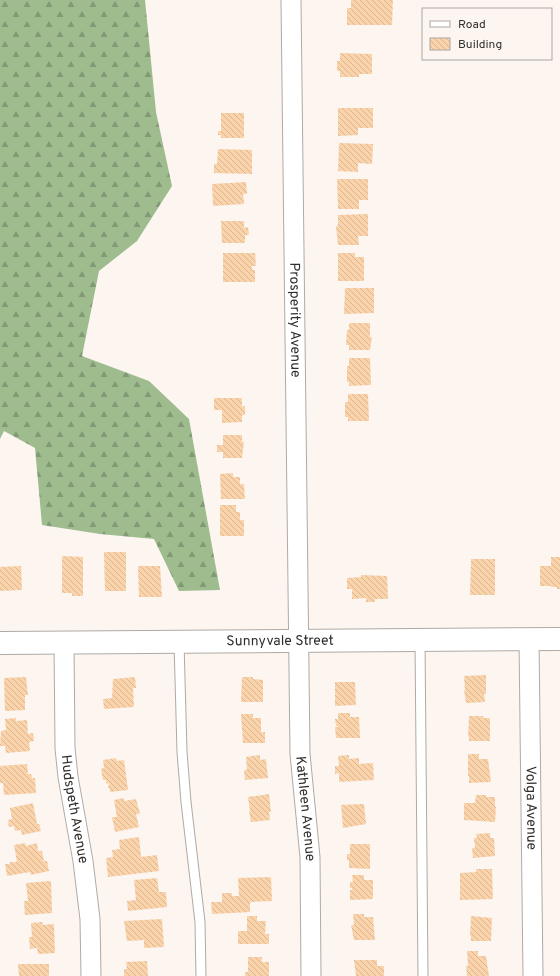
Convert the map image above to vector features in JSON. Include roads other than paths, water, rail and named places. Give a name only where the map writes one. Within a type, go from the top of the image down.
[{"type":"street","name":"Prosperity Avenue","points":[[291,0],[299,641]]},
{"type":"street","name":"Volga Avenue","points":[[529,639],[533,976]]},
{"type":"street","name":"Sunnyvale Street","points":[[0,643],[560,639]]},
{"type":"street","name":"Kathleen Avenue","points":[[299,641],[300,754],[310,857],[311,976]]},
{"type":"street","name":"Hudspeth Avenue","points":[[64,643],[65,748],[68,777],[83,861],[90,919],[91,976]]},
{"type":"lane","points":[[420,639],[423,976]]},
{"type":"lane","points":[[179,642],[182,752],[186,802],[200,922],[201,976]]}]
